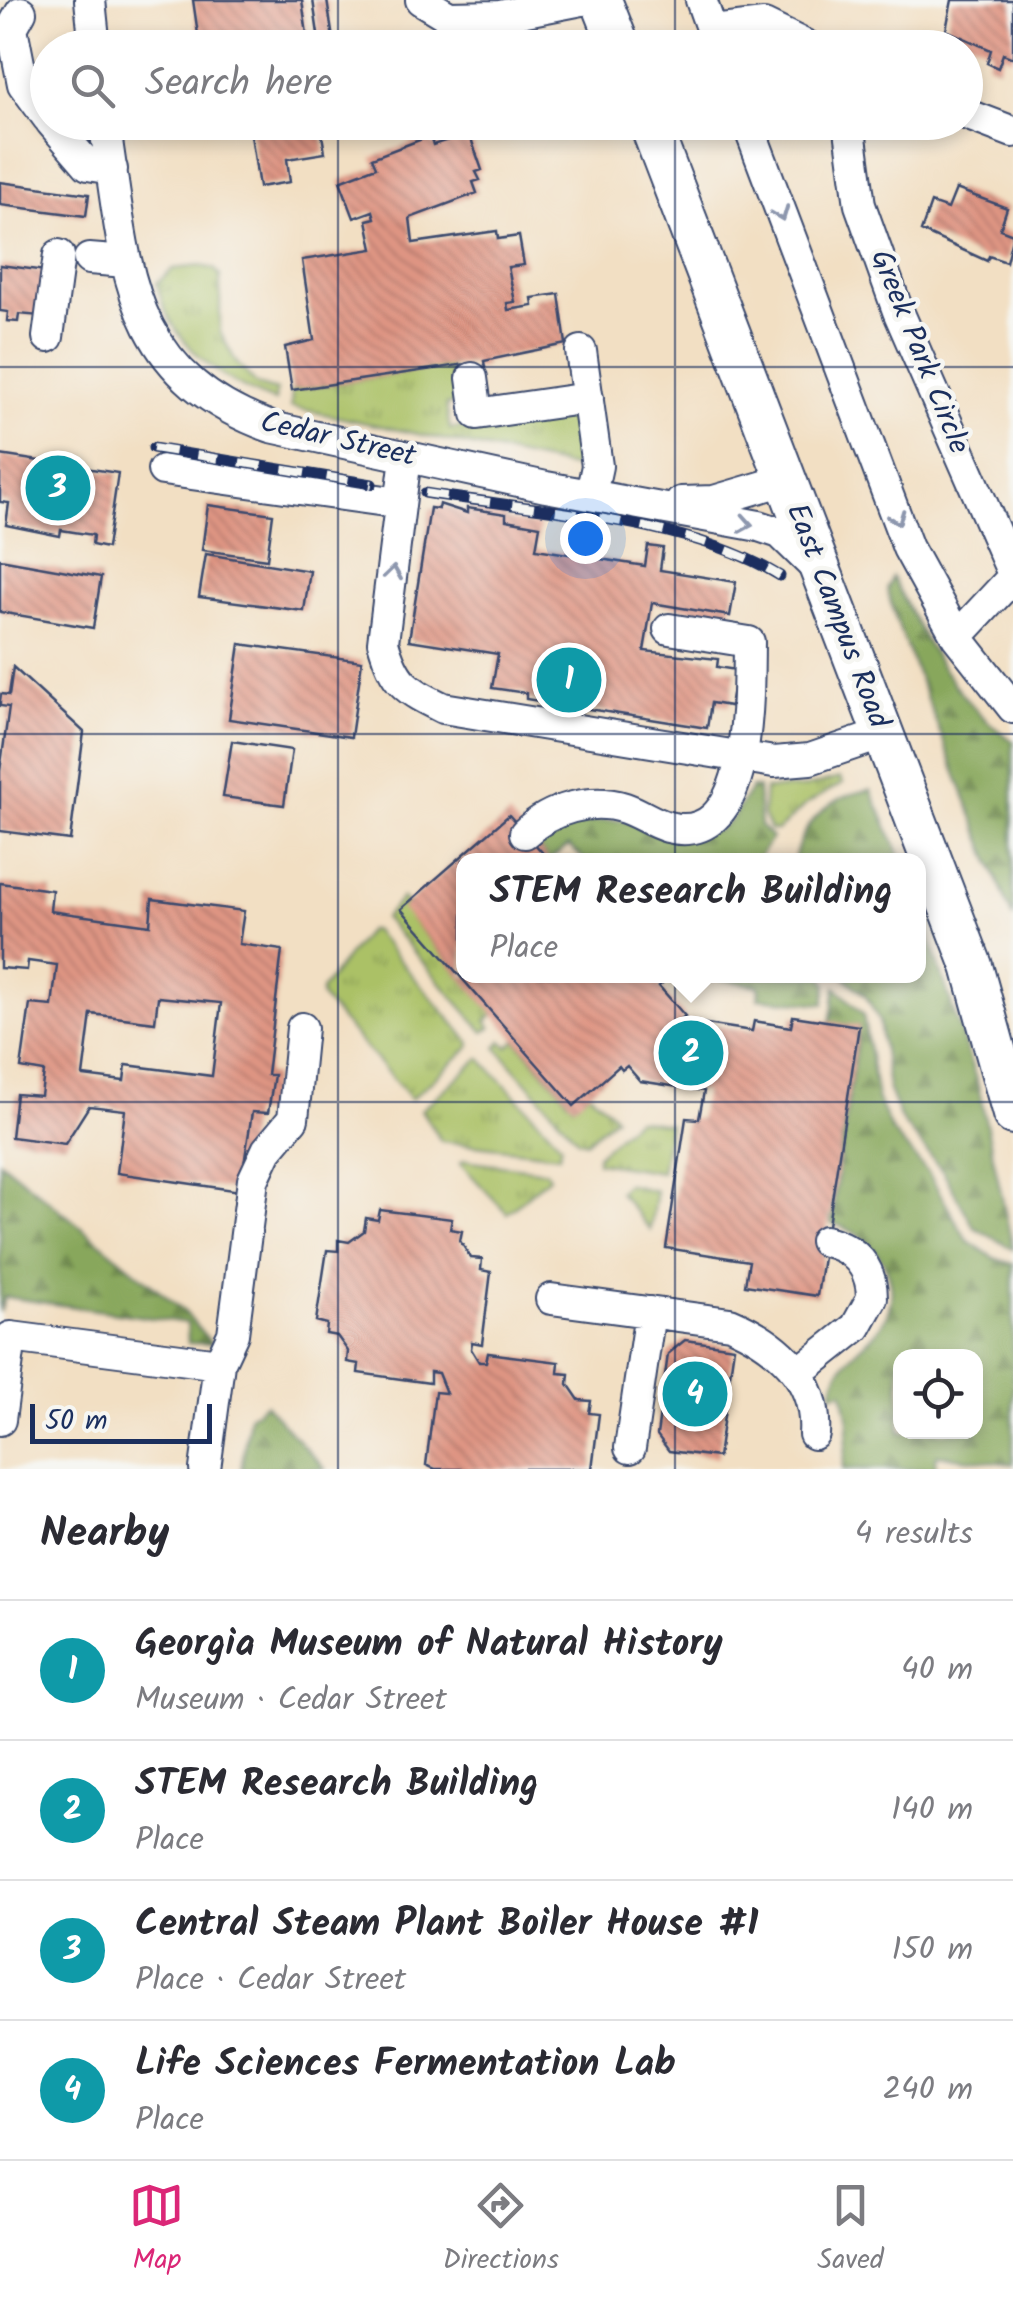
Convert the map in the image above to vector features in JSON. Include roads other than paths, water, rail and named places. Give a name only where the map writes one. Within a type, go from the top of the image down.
[{"type":"main road","points":[[601,0],[613,30]]},
{"type":"main road","name":"East Campus Road","points":[[656,140],[972,966],[1013,1114]]},
{"type":"street","points":[[90,0],[93,30]]},
{"type":"street","points":[[421,0],[449,17],[500,16],[582,0]]},
{"type":"street","points":[[700,0],[712,30]]},
{"type":"street","points":[[20,6],[30,49]]},
{"type":"street","points":[[746,30],[764,25],[774,30]]},
{"type":"street","points":[[983,121],[1013,132]]},
{"type":"street","points":[[66,140],[88,165],[112,169]]},
{"type":"street","name":"Cedar Street","points":[[107,140],[130,286],[157,344],[188,382],[236,414],[271,426],[406,456],[780,532],[822,576]]},
{"type":"street","points":[[754,140],[908,548],[957,637],[1013,708]]},
{"type":"street","name":"Greek Park Circle","points":[[851,140],[860,205],[898,311],[1013,575],[957,637]]},
{"type":"street","points":[[48,336],[74,257],[126,262]]},
{"type":"street","points":[[581,351],[597,466],[591,494]]},
{"type":"street","points":[[472,378],[477,414],[588,398]]},
{"type":"street","points":[[406,456],[383,642],[391,669],[404,688],[442,708],[740,757],[796,761],[883,734]]},
{"type":"street","points":[[162,470],[400,503]]},
{"type":"street","name":"Cedar Street","points":[[653,504],[714,501],[785,480]]},
{"type":"street","points":[[525,833],[544,818],[591,804],[624,808],[671,828],[707,822],[732,794],[748,700],[749,642],[668,629]]},
{"type":"street","points":[[205,1469],[219,1364],[233,1334],[253,1180],[267,1150],[293,1118],[302,1028]]},
{"type":"street","points":[[798,1373],[856,1327],[872,1298],[864,1264],[847,1248],[825,1241]]},
{"type":"street","points":[[551,1299],[730,1324],[756,1334],[775,1346],[798,1373],[812,1406],[814,1434]]},
{"type":"street","points":[[630,1448],[650,1312]]},
{"type":"street","points":[[0,1420],[6,1336],[219,1364]]},
{"type":"railway","points":[[153,448],[372,484]]},
{"type":"railway","points":[[425,493],[656,529],[701,541],[780,576]]},
{"type":"place","name":"Central Steam Plant Boiler House #1","points":[[58,488]]},
{"type":"place","name":"Georgia Museum of Natural History","points":[[569,680]]},
{"type":"place","name":"STEM Research Building","points":[[691,1053]]},
{"type":"place","name":"Life Sciences Fermentation Lab","points":[[695,1394]]}]
